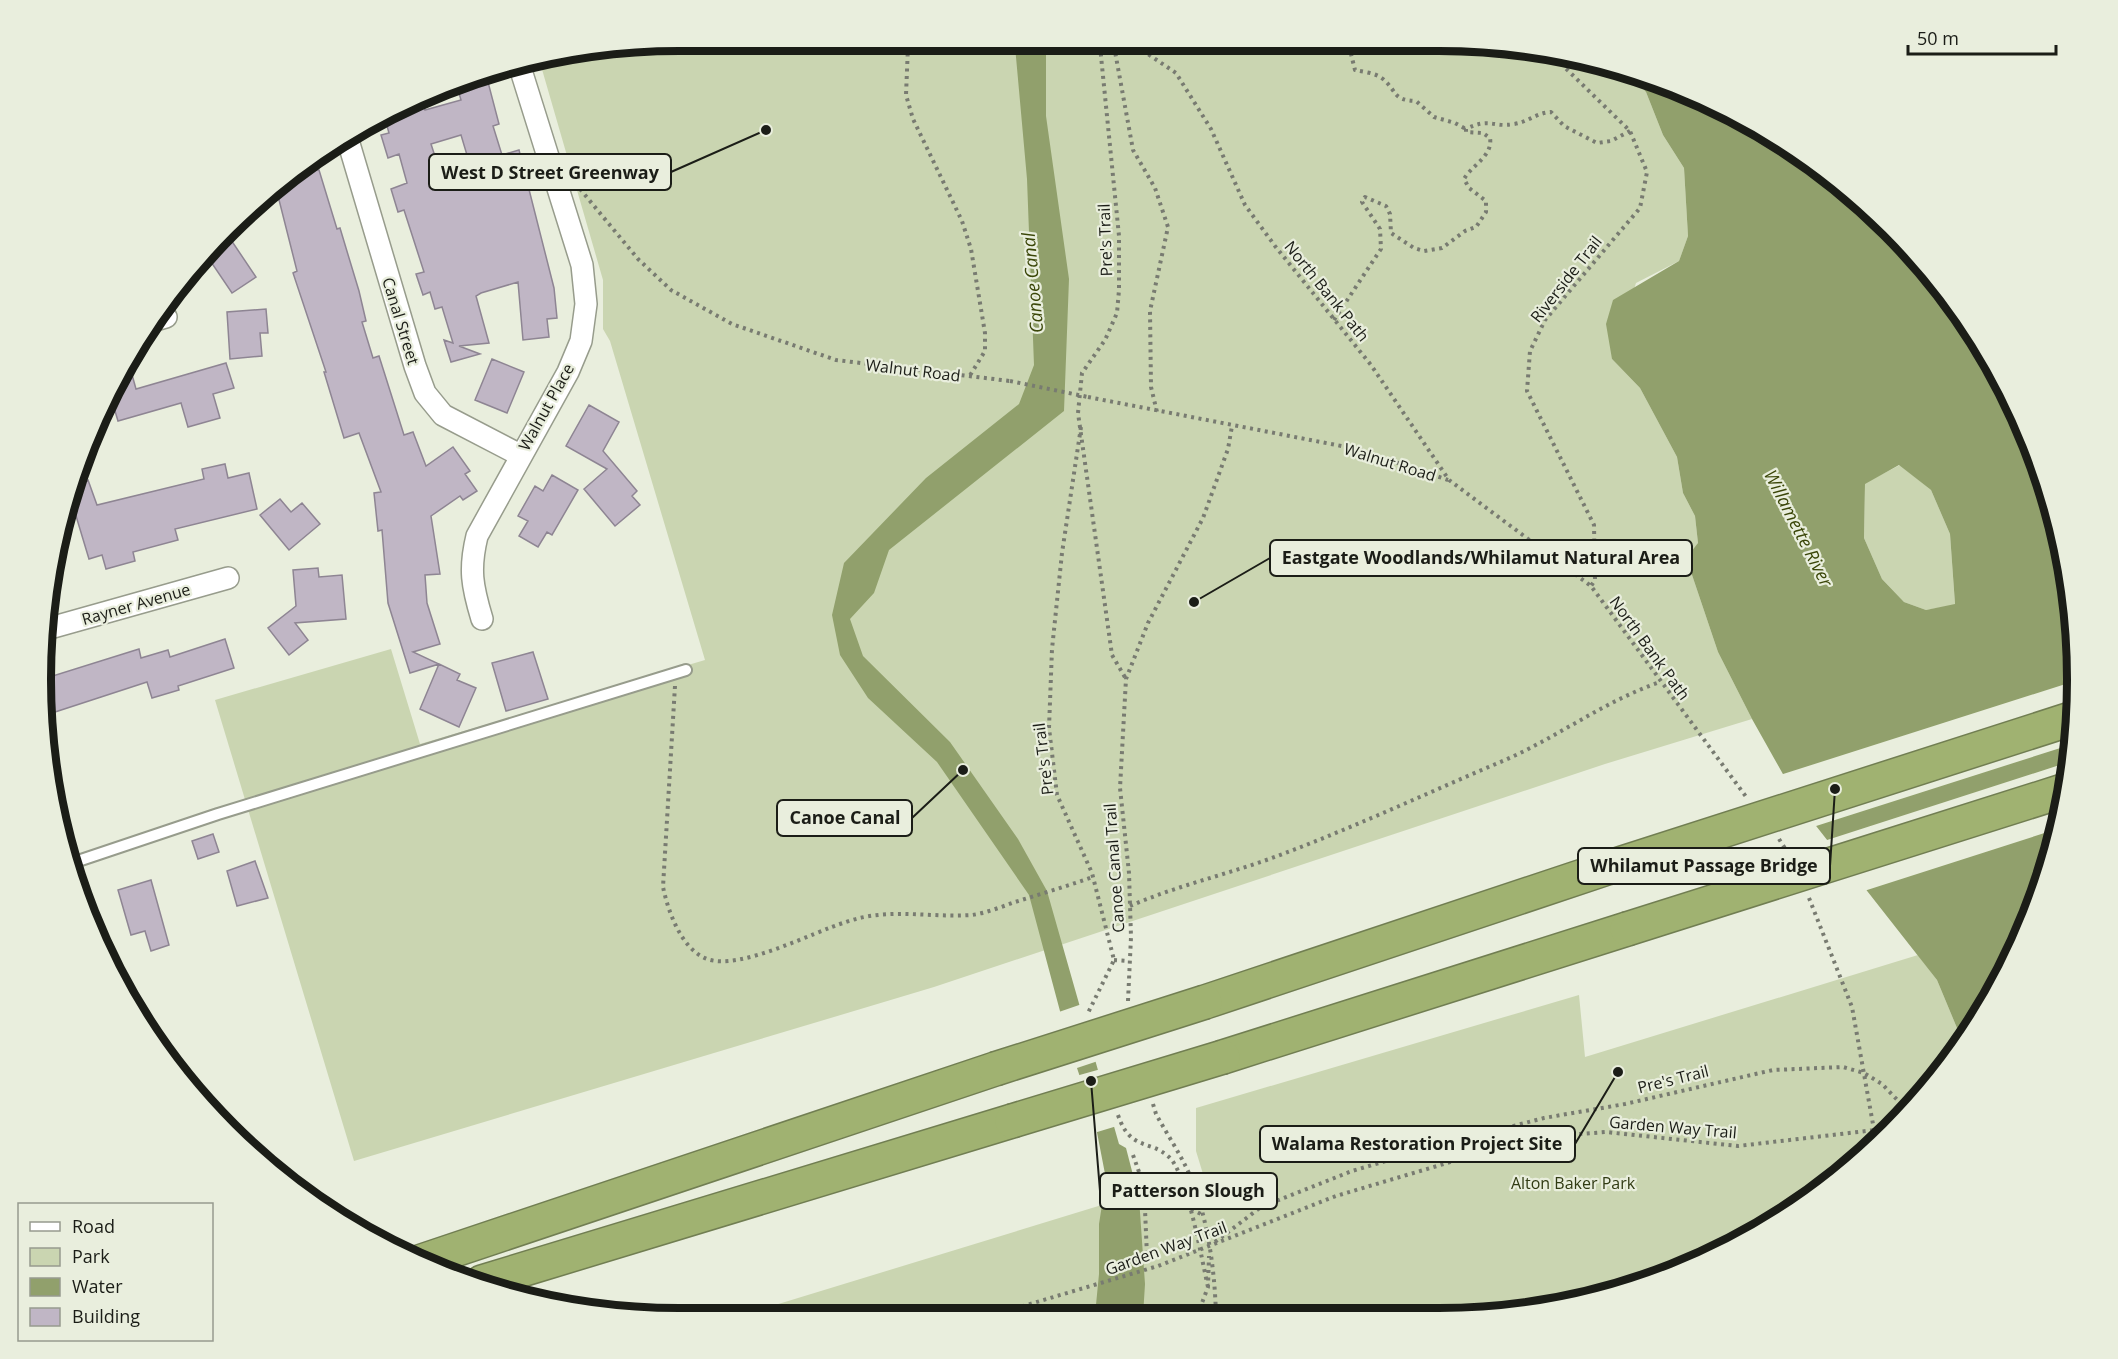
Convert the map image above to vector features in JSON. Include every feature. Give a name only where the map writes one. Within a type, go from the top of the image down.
[{"type":"highway","points":[[433,1257],[995,1069],[2066,720]]},
{"type":"highway","points":[[491,1279],[1223,1057],[2057,793]]},
{"type":"street","points":[[521,71],[558,189]]},
{"type":"street","name":"Canal Street","points":[[349,145],[425,393],[443,415],[520,454]]},
{"type":"street","name":"Walnut Place","points":[[482,619],[472,585],[471,562],[477,536],[520,454],[568,372],[581,341],[586,304],[582,265],[558,189]]},
{"type":"street","name":"Rayner Avenue","points":[[53,627],[228,578]]},
{"type":"lane","points":[[78,861],[218,814],[680,672]]},
{"type":"path","points":[[908,51],[906,96],[925,147],[962,220],[970,249],[985,333],[985,351],[969,377]]},
{"type":"path","name":"Pre's Trail","points":[[1100,51],[1119,236],[1119,290],[1117,313],[1105,340],[1082,373],[1078,413],[1081,425],[1062,553],[1052,649],[1049,728],[1057,795],[1093,877],[1114,960]]},
{"type":"path","points":[[1115,51],[1133,150],[1155,188],[1168,227],[1150,311],[1151,387],[1157,412]]},
{"type":"path","name":"North Bank Path","points":[[1143,51],[1176,74],[1211,129],[1245,205],[1371,365],[1449,480],[1591,586],[1748,800]]},
{"type":"path","points":[[1334,320],[1381,249],[1380,230],[1362,202],[1365,197],[1386,206],[1390,214],[1391,233],[1414,248],[1424,251],[1442,248],[1465,231],[1476,227],[1486,212],[1486,201],[1469,188],[1464,179],[1488,152],[1491,144],[1490,138],[1483,133],[1466,132],[1466,129],[1434,117],[1416,101],[1404,101],[1399,98],[1379,76],[1355,70],[1350,51]]},
{"type":"path","name":"Riverside Trail","points":[[1561,63],[1630,131],[1647,172],[1640,208],[1545,320],[1530,351],[1527,391],[1594,525],[1594,580],[1591,586]]},
{"type":"path","points":[[1466,129],[1487,121],[1513,124],[1537,114],[1551,112],[1564,126],[1598,142],[1611,141],[1630,131]]},
{"type":"path","name":"Walnut Road","points":[[558,189],[580,188],[638,259],[671,290],[732,324],[836,360],[1010,381],[1157,412],[1357,449],[1449,480]]},
{"type":"path","points":[[1081,425],[1112,655],[1126,679]]},
{"type":"path","name":"Canoe Canal Trail","points":[[1129,1007],[1127,996],[1130,906],[1120,788],[1126,679],[1148,623],[1203,518],[1228,449],[1232,426]]},
{"type":"path","points":[[680,672],[663,887],[671,914],[681,934],[706,959],[724,961],[774,949],[806,940],[845,922],[864,917],[901,911],[920,915],[975,914],[1093,877]]},
{"type":"path","points":[[1130,906],[1157,894],[1272,858],[1485,769],[1550,740],[1619,699],[1660,682]]},
{"type":"path","points":[[1777,837],[1789,856]]},
{"type":"path","points":[[1808,895],[1822,925],[1852,1007],[1875,1130]]},
{"type":"path","points":[[1087,1016],[1088,1007],[1108,975],[1114,960],[1129,961]]},
{"type":"path","name":"Pre's Trail","points":[[1209,1246],[1261,1207],[1352,1171],[1544,1118],[1625,1104],[1773,1070],[1843,1067],[1864,1073],[1882,1084],[1901,1104]]},
{"type":"path","points":[[1150,1092],[1156,1114],[1195,1188],[1209,1246],[1216,1308]]},
{"type":"path","points":[[1116,1107],[1123,1129],[1129,1135],[1170,1157],[1178,1172],[1208,1287]]},
{"type":"path","name":"Garden Way Trail","points":[[1018,1308],[1158,1266],[1336,1196],[1501,1147],[1554,1136],[1606,1132],[1738,1146],[1875,1130]]},
{"type":"path","points":[[1133,1155],[1144,1186],[1148,1256]]},
{"type":"path","points":[[1144,1186],[1201,1214]]},
{"type":"path","points":[[1200,1308],[1208,1287],[1209,1246]]},
{"type":"green space","points":[[680,51],[1438,51],[1521,56],[1601,72],[1637,83],[1646,92],[1663,135],[1684,168],[1688,236],[1679,261],[1636,283],[1612,359],[1640,388],[1677,457],[1683,493],[1695,516],[1698,543],[1690,569],[1718,652],[1752,719],[1605,764],[934,987],[354,1161],[215,700],[391,649],[420,744],[705,660],[610,341],[603,329],[603,280],[541,67],[597,56]]},
{"type":"green space","points":[[1900,465],[1931,490],[1950,534],[1955,605],[1926,610],[1904,602],[1882,579],[1864,538],[1865,483]]},
{"type":"green space","name":"Alton Baker Park","points":[[1918,955],[1937,980],[1959,1032],[1911,1094],[1883,1124],[1853,1152],[1788,1202],[1753,1224],[1679,1260],[1601,1287],[1521,1303],[1480,1307],[766,1308],[1203,1174],[1196,1151],[1196,1108],[1579,995],[1585,1057]]},
{"type":"water","points":[[1015,51],[1046,51],[1046,116],[1069,279],[1064,411],[889,550],[874,593],[850,619],[863,656],[950,742],[1018,839],[1047,891],[1119,1144],[1126,1148],[1139,1198],[1145,1284],[1144,1308],[1096,1308],[1099,1274],[1099,1224],[1106,1179],[1095,1122],[1068,1041],[1029,895],[937,762],[868,698],[840,655],[832,615],[844,563],[926,478],[1019,404],[1034,365],[1027,179]]},
{"type":"water","name":"Willamette River","points":[[1637,83],[1679,99],[1753,135],[1788,157],[1853,207],[1911,265],[1961,330],[2002,402],[2034,477],[2046,517],[2062,597],[2067,680],[2062,762],[2046,842],[2034,882],[2002,957],[1983,994],[1959,1032],[1937,980],[1802,808],[1752,719],[1718,652],[1690,569],[1691,552],[1698,543],[1695,516],[1683,493],[1677,457],[1640,388],[1612,359],[1606,324],[1613,300],[1679,261],[1688,236],[1684,168],[1663,135],[1646,92]],"holes":[[[1899,465],[1931,490],[1950,534],[1955,604],[1926,610],[1904,602],[1882,579],[1864,538],[1865,484]]]},
{"type":"pier","points":[[2067,684],[2063,747],[1813,827],[1799,809],[1780,775]]},
{"type":"pier","points":[[2062,764],[2048,832],[1864,891],[1824,841]]},
{"type":"pier","points":[[1082,1004],[1098,1061],[1074,1069],[1056,1013]]},
{"type":"pier","points":[[1101,1069],[1117,1126],[1094,1133],[1076,1076]]},
{"type":"building","points":[[488,82],[499,124],[493,126],[502,155],[519,150],[554,288],[557,318],[547,319],[549,337],[523,340],[518,282],[481,293],[476,296],[489,343],[459,346],[480,354],[451,362],[444,340],[453,343],[442,307],[435,309],[430,292],[423,295],[416,274],[424,272],[404,210],[398,212],[391,189],[407,183],[399,154],[388,158],[381,135],[389,133],[386,124],[424,106],[425,110],[461,100],[458,91]],"holes":[[[461,135],[473,175],[444,184],[431,144]]]},
{"type":"building","points":[[315,168],[319,170],[337,229],[340,228],[359,291],[366,321],[362,322],[373,358],[379,356],[404,435],[413,432],[426,466],[453,447],[470,471],[465,474],[477,491],[463,500],[460,496],[431,516],[440,574],[425,575],[427,603],[440,644],[413,652],[439,664],[410,673],[388,603],[382,530],[378,531],[374,493],[381,492],[359,433],[344,438],[324,372],[326,372],[293,273],[297,271],[278,196]]},
{"type":"building","points":[[231,240],[256,277],[232,293],[211,261]]},
{"type":"building","points":[[266,309],[268,333],[260,333],[262,356],[230,359],[227,312]]},
{"type":"building","points":[[492,359],[524,372],[507,413],[475,400]]},
{"type":"building","points":[[226,363],[234,388],[213,394],[220,418],[188,427],[181,403],[118,421],[115,411],[111,412],[131,372],[136,389]]},
{"type":"building","points":[[589,405],[619,422],[603,451],[637,491],[632,496],[640,505],[615,526],[584,489],[607,469],[566,446]]},
{"type":"building","points":[[225,464],[228,478],[249,473],[257,509],[175,529],[178,540],[133,552],[135,561],[106,569],[102,555],[89,559],[74,510],[82,482],[88,480],[97,505],[204,479],[202,469]]},
{"type":"building","points":[[552,475],[578,490],[552,535],[547,532],[538,547],[519,536],[528,521],[518,516],[535,486],[543,491]]},
{"type":"building","points":[[280,499],[291,512],[302,503],[320,524],[289,550],[260,515]]},
{"type":"building","points":[[318,568],[319,577],[342,575],[346,619],[295,623],[308,640],[289,655],[268,628],[296,606],[293,570]]},
{"type":"building","points":[[225,639],[234,668],[178,686],[179,690],[152,698],[147,682],[52,713],[51,676],[139,649],[141,658],[168,650],[170,657]]},
{"type":"building","points":[[533,652],[548,699],[506,711],[492,663]]},
{"type":"building","points":[[439,664],[460,674],[457,680],[476,688],[459,727],[420,709]]},
{"type":"building","points":[[213,834],[219,852],[198,859],[192,841]]},
{"type":"building","points":[[255,861],[268,898],[237,906],[227,871]]},
{"type":"building","points":[[151,880],[169,945],[151,951],[145,931],[131,935],[118,890]]},
{"type":"place","name":"West D Street Greenway","points":[[766,130]]},
{"type":"place","name":"Eastgate Woodlands/Whilamut Natural Area","points":[[1194,602]]},
{"type":"place","name":"Canoe Canal","points":[[963,770]]},
{"type":"place","name":"Whilamut Passage Bridge","points":[[1835,789]]},
{"type":"place","name":"Walama Restoration Project Site","points":[[1618,1072]]},
{"type":"place","name":"Patterson Slough","points":[[1091,1081]]}]
